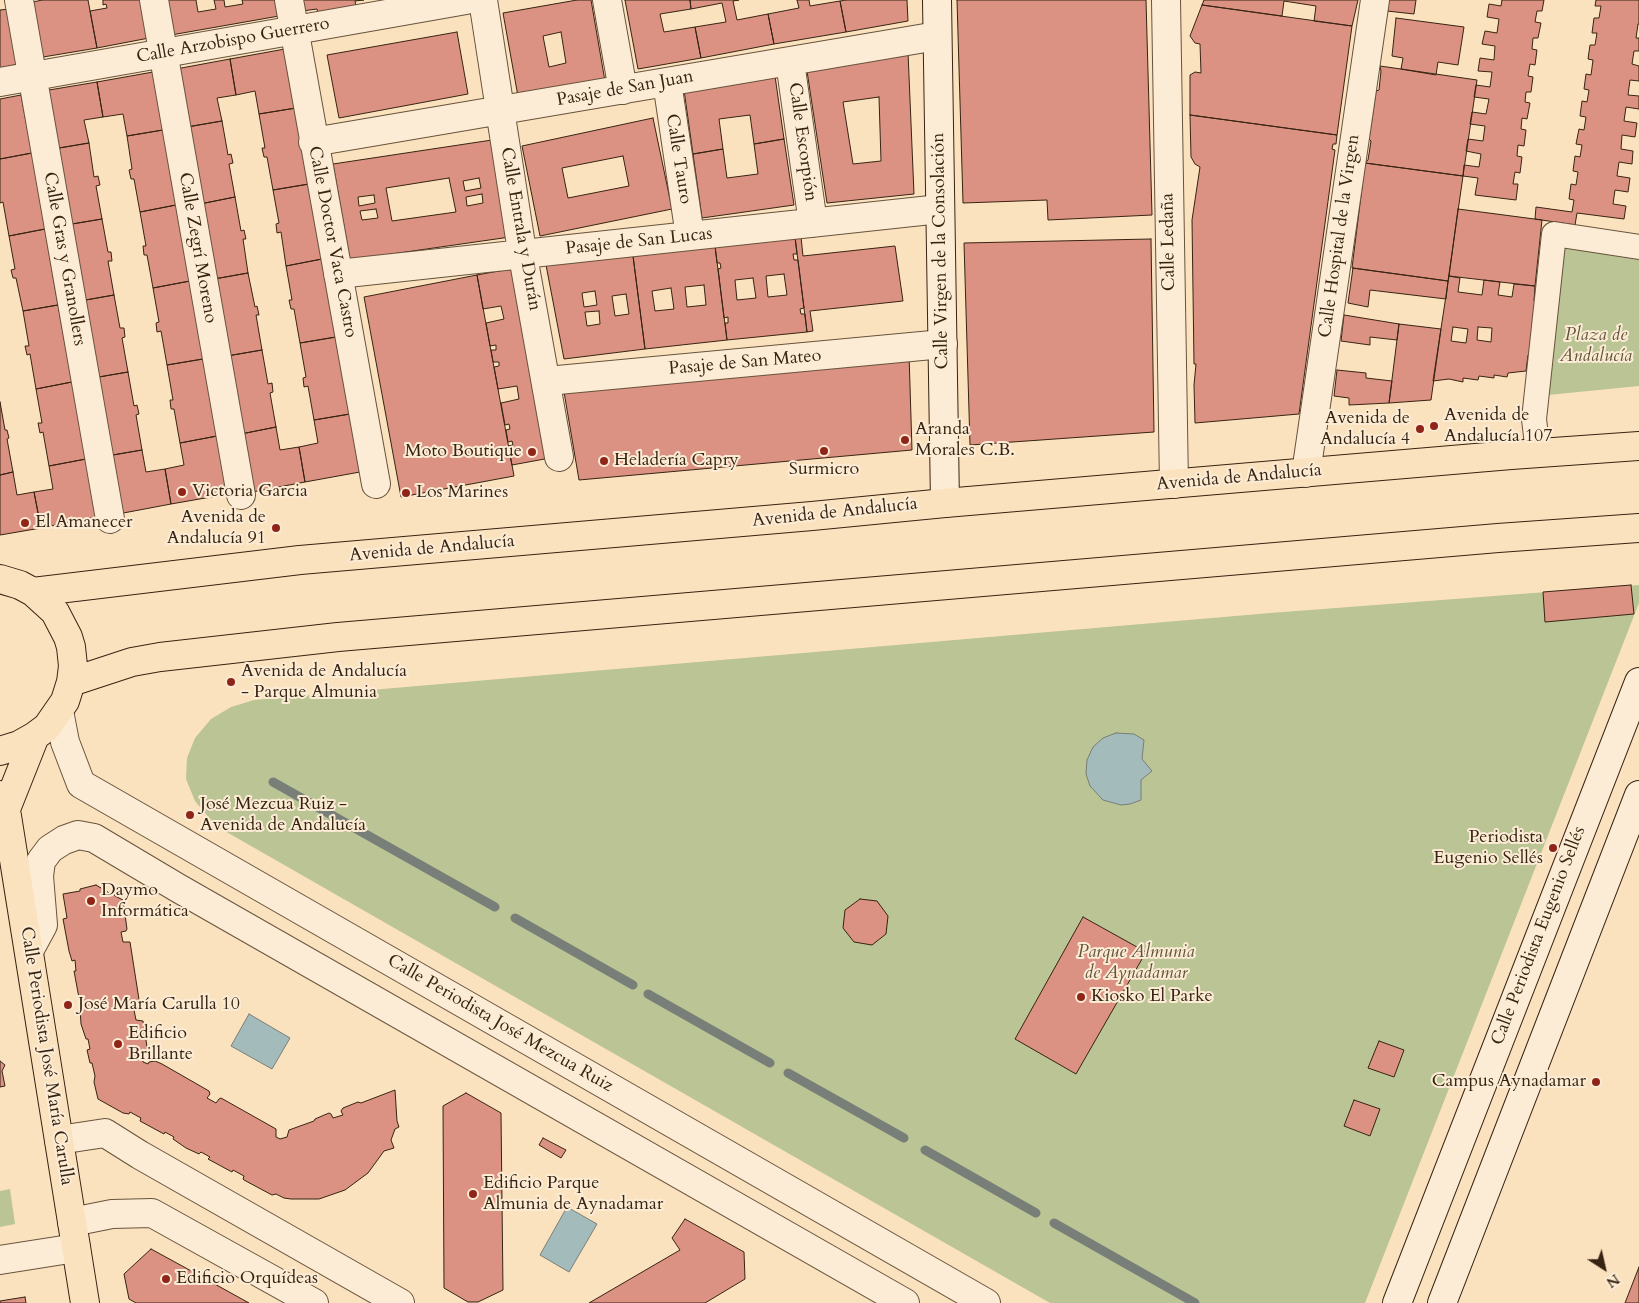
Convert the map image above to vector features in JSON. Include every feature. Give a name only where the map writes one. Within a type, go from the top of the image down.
[{"type":"main road","name":"Avenida de Andalucía","points":[[33,592],[300,560],[1306,472],[1639,446]]},
{"type":"main road","points":[[71,682],[132,662],[160,657],[338,637],[1512,536],[1639,528]]},
{"type":"main road","points":[[0,579],[20,585],[33,592],[55,612],[68,637],[72,657],[71,682],[59,711],[47,727],[19,746],[0,751]]},
{"type":"main road","name":"Calle Periodista José María Carulla","points":[[35,736],[3,802],[30,949],[85,1303]]},
{"type":"street","name":"Calle Gras y Granollers","points":[[19,0],[110,519]]},
{"type":"street","name":"Calle Zegrí Moreno","points":[[154,0],[241,495]]},
{"type":"street","name":"Calle Doctor Vaca Castro","points":[[289,0],[313,142],[376,484]]},
{"type":"street","name":"Calle Arzobispo Guerrero","points":[[0,82],[466,0]]},
{"type":"street","name":"Calle Entrala y Durán","points":[[483,0],[523,254],[559,457]]},
{"type":"street","points":[[607,0],[623,90]]},
{"type":"street","name":"Calle Virgen de la Consolación","points":[[937,0],[945,503]]},
{"type":"street","name":"Calle Ledaña","points":[[1166,0],[1174,484]]},
{"type":"street","name":"Calle Hospital de la Virgen","points":[[1306,472],[1375,0]]},
{"type":"street","name":"Pasaje de San Juan","points":[[313,142],[937,36]]},
{"type":"street","name":"Calle Escorpión","points":[[790,62],[813,222]]},
{"type":"street","name":"Calle Tauro","points":[[667,82],[690,236]]},
{"type":"street","name":"Pasaje de San Lucas","points":[[338,274],[940,209]]},
{"type":"street","points":[[1538,453],[1534,419],[1554,234],[1639,247]]},
{"type":"street","name":"Pasaje de San Mateo","points":[[546,381],[943,344]]},
{"type":"street","name":"Calle Periodista Eugenio Sellés","points":[[1396,1303],[1639,682]]},
{"type":"street","name":"Calle Periodista José Mezcua Ruiz","points":[[59,711],[65,742],[72,765],[81,784],[986,1303]]},
{"type":"street","points":[[1442,1303],[1639,795]]},
{"type":"street","points":[[30,949],[43,926],[38,876],[41,861],[50,849],[64,840],[78,835],[94,838],[178,888],[905,1303]]},
{"type":"street","points":[[59,1140],[105,1133],[148,1160],[400,1303]]},
{"type":"street","points":[[0,1260],[74,1235],[112,1214],[152,1213],[314,1303]]},
{"type":"green space","name":"Plaza de Andalucía","points":[[1564,244],[1639,256],[1639,386],[1548,395]]},
{"type":"green space","name":"Parque Almunia de Aynadamar","points":[[1639,585],[1639,603],[1365,1303],[1050,1303],[216,826],[195,801],[186,779],[187,758],[195,738],[211,719],[231,707],[254,700],[1270,613]]},
{"type":"green space","points":[[10,1189],[15,1224],[0,1227],[0,1191]]},
{"type":"water","points":[[1116,733],[1134,734],[1144,740],[1142,759],[1152,771],[1141,780],[1141,800],[1130,804],[1121,805],[1103,800],[1090,786],[1086,774],[1087,760],[1093,747],[1103,738]]},
{"type":"water","points":[[249,1014],[290,1038],[272,1069],[231,1046]]},
{"type":"water","points":[[567,1207],[597,1224],[569,1272],[540,1255]]},
{"type":"building","points":[[42,0],[88,0],[97,48],[43,57],[33,2]]},
{"type":"building","points":[[103,0],[142,0],[149,38],[97,48],[90,11],[107,8],[106,4],[103,5]]},
{"type":"building","points":[[164,0],[196,0],[198,12],[216,9],[214,0],[224,0],[225,7],[243,4],[242,0],[276,0],[279,16],[171,35]]},
{"type":"building","points":[[300,0],[364,0],[355,1],[356,6],[318,13],[317,9],[302,11]]},
{"type":"building","points":[[577,0],[591,0],[606,87],[519,102],[503,13]],"holes":[[[561,32],[566,63],[549,67],[543,36]]]},
{"type":"building","points":[[625,0],[690,0],[691,9],[660,14],[664,32],[695,27],[701,58],[638,69]]},
{"type":"building","points":[[690,0],[739,0],[733,1],[737,20],[768,14],[774,44],[701,58],[695,27],[726,22],[722,3],[691,9]]},
{"type":"building","points":[[797,0],[809,0],[810,6],[840,1],[846,32],[774,44],[768,14],[799,8]]},
{"type":"building","points":[[907,0],[908,21],[846,32],[840,1]]},
{"type":"building","points":[[957,0],[1146,0],[1152,215],[1048,220],[1047,200],[963,203]]},
{"type":"building","points":[[1204,0],[1358,0],[1352,26],[1314,21],[1316,6],[1284,1],[1282,16],[1202,5]]},
{"type":"building","points":[[1389,0],[1416,0],[1414,14],[1387,11]]},
{"type":"building","points":[[1502,0],[1544,0],[1542,11],[1537,11],[1535,22],[1541,23],[1538,38],[1533,38],[1532,49],[1537,50],[1535,65],[1530,64],[1528,76],[1533,77],[1531,92],[1526,92],[1525,102],[1530,103],[1527,119],[1522,118],[1521,129],[1526,130],[1524,146],[1518,145],[1517,156],[1522,157],[1520,173],[1515,172],[1513,184],[1518,184],[1516,200],[1475,195],[1478,178],[1463,176],[1464,165],[1479,167],[1481,154],[1466,151],[1468,139],[1483,141],[1485,126],[1470,124],[1472,112],[1486,114],[1489,99],[1474,97],[1476,85],[1490,87],[1492,72],[1478,71],[1480,58],[1494,60],[1495,46],[1482,44],[1485,31],[1497,33],[1499,19],[1487,17],[1489,4],[1501,6]]},
{"type":"building","points":[[1596,0],[1639,0],[1639,24],[1636,38],[1639,38],[1639,51],[1634,51],[1632,64],[1639,66],[1639,81],[1630,80],[1628,95],[1639,96],[1639,109],[1626,107],[1624,121],[1637,123],[1635,137],[1622,135],[1621,149],[1633,151],[1632,164],[1619,162],[1617,176],[1630,178],[1628,192],[1615,190],[1613,204],[1626,206],[1624,219],[1577,213],[1575,225],[1535,219],[1536,207],[1572,212],[1574,200],[1569,199],[1571,184],[1576,185],[1578,172],[1573,171],[1575,156],[1580,157],[1582,145],[1576,144],[1579,129],[1584,130],[1586,117],[1580,116],[1582,101],[1587,102],[1589,90],[1584,89],[1586,74],[1591,75],[1593,60],[1588,59],[1590,45],[1595,45],[1597,33],[1592,33],[1594,18],[1599,18],[1601,6],[1595,6]]},
{"type":"building","points":[[1202,5],[1352,26],[1337,135],[1190,115],[1190,75],[1195,72],[1201,73],[1200,44],[1195,43],[1190,36]]},
{"type":"building","points":[[9,9],[19,64],[5,67],[6,71],[0,72],[0,10]]},
{"type":"building","points":[[1396,18],[1464,27],[1458,65],[1438,62],[1436,75],[1401,69],[1403,58],[1392,56]]},
{"type":"building","points":[[457,32],[468,94],[339,118],[327,55]]},
{"type":"building","points":[[285,49],[296,108],[259,114],[255,91],[236,95],[230,59]]},
{"type":"building","points":[[908,52],[914,194],[827,203],[807,71]],"holes":[[[879,97],[881,161],[853,164],[843,102]]]},
{"type":"building","points":[[230,59],[236,95],[217,98],[222,121],[187,127],[176,69]]},
{"type":"building","points":[[1380,66],[1477,80],[1463,176],[1365,163],[1368,160],[1371,141],[1369,139],[1376,91],[1379,90]]},
{"type":"building","points":[[153,72],[163,130],[127,136],[123,114],[103,117],[97,82]]},
{"type":"building","points":[[775,76],[784,139],[754,144],[750,115],[719,119],[723,149],[693,154],[684,90]]},
{"type":"building","points":[[97,82],[103,117],[84,120],[89,143],[53,149],[43,91]]},
{"type":"building","points":[[21,95],[32,153],[0,159],[0,99]]},
{"type":"building","points":[[296,108],[309,184],[273,190],[267,157],[264,157],[262,148],[265,148],[259,114]]},
{"type":"building","points":[[1190,115],[1337,135],[1336,144],[1333,144],[1332,149],[1335,150],[1299,414],[1195,423],[1194,385],[1196,364],[1194,364],[1192,220],[1200,167],[1195,164],[1191,157]]},
{"type":"building","points":[[653,118],[672,209],[540,236],[522,146]],"holes":[[[623,156],[629,186],[568,198],[562,168]]]},
{"type":"building","points":[[222,121],[228,155],[231,154],[233,163],[229,164],[235,197],[200,204],[187,127]]},
{"type":"building","points":[[163,130],[176,205],[140,212],[134,179],[131,179],[129,170],[132,169],[127,136]]},
{"type":"building","points":[[784,139],[794,205],[702,218],[693,154],[723,149],[727,178],[758,174],[754,144]]},
{"type":"building","points":[[492,140],[510,237],[350,260],[333,164]],"holes":[[[449,178],[456,212],[392,221],[386,188]],[[479,178],[481,188],[465,191],[463,181]],[[482,194],[483,203],[467,206],[466,197]],[[374,195],[375,203],[359,206],[358,197]],[[376,209],[378,218],[362,220],[360,211]]]},
{"type":"building","points":[[89,143],[94,177],[98,176],[100,185],[96,186],[102,219],[66,225],[53,149]]},
{"type":"building","points":[[32,153],[45,229],[9,236],[3,202],[0,203],[0,159]]},
{"type":"building","points":[[1365,163],[1463,176],[1448,281],[1352,268]]},
{"type":"building","points":[[309,184],[322,259],[286,266],[281,232],[277,233],[276,224],[279,223],[273,190]]},
{"type":"building","points":[[235,197],[241,231],[244,230],[246,239],[243,239],[248,273],[214,279],[200,204]]},
{"type":"building","points":[[176,205],[190,281],[153,288],[147,255],[144,255],[143,246],[146,246],[140,212]]},
{"type":"building","points":[[1458,209],[1542,220],[1535,286],[1449,276]]},
{"type":"building","points":[[102,219],[108,252],[111,252],[112,261],[108,261],[114,295],[80,301],[66,225]]},
{"type":"building","points":[[45,229],[58,305],[23,311],[16,278],[13,278],[11,270],[15,269],[9,236]]},
{"type":"building","points":[[795,237],[797,254],[793,254],[794,260],[798,260],[804,308],[800,309],[801,314],[805,314],[807,332],[727,340],[725,323],[728,323],[728,317],[724,318],[718,269],[721,268],[720,263],[717,263],[715,246]],"holes":[[[784,274],[787,295],[768,297],[766,276]],[[753,278],[756,298],[737,300],[735,280]]]},
{"type":"building","points":[[795,237],[801,237],[803,256],[895,246],[903,301],[810,311],[813,331],[807,332]]},
{"type":"building","points":[[1151,239],[1154,432],[970,445],[964,243]]},
{"type":"building","points":[[715,246],[727,340],[645,349],[633,256]],"holes":[[[704,285],[706,305],[687,307],[685,287]],[[671,288],[674,309],[655,311],[652,291]]]},
{"type":"building","points":[[633,256],[645,349],[564,359],[546,265]],"holes":[[[595,291],[597,305],[584,307],[582,293]],[[626,294],[629,314],[615,316],[612,296]],[[599,311],[600,324],[587,326],[585,312]]]},
{"type":"building","points":[[322,259],[336,337],[300,343],[294,309],[291,309],[289,300],[292,300],[286,266]]},
{"type":"building","points":[[515,268],[550,458],[512,465],[508,446],[513,445],[512,441],[508,442],[506,430],[510,429],[509,424],[505,425],[501,403],[519,399],[517,386],[498,389],[494,367],[499,366],[499,362],[493,362],[491,350],[496,350],[496,345],[490,346],[486,323],[504,319],[501,306],[483,309],[477,275]]},
{"type":"building","points":[[1353,268],[1448,281],[1446,299],[1370,290],[1368,307],[1348,303]]},
{"type":"building","points":[[248,273],[255,307],[257,306],[259,315],[256,315],[262,350],[227,356],[214,279]]},
{"type":"building","points":[[477,275],[514,476],[401,497],[364,297]]},
{"type":"building","points":[[1449,276],[1460,278],[1458,292],[1482,295],[1484,280],[1500,282],[1498,295],[1512,297],[1514,284],[1535,286],[1534,301],[1538,302],[1532,356],[1528,355],[1526,371],[1508,373],[1507,377],[1494,375],[1494,378],[1479,376],[1478,380],[1463,378],[1463,382],[1449,379],[1433,381]],"holes":[[[1453,327],[1468,329],[1466,343],[1451,341]],[[1478,327],[1492,328],[1491,342],[1477,340]]]},
{"type":"building","points":[[190,281],[203,359],[167,365],[161,331],[157,332],[156,323],[159,322],[153,288]]},
{"type":"building","points":[[114,295],[120,328],[124,328],[125,337],[122,338],[128,372],[93,378],[80,301]]},
{"type":"building","points":[[58,305],[72,382],[36,389],[30,354],[27,355],[25,346],[29,346],[23,311]]},
{"type":"building","points":[[1344,315],[1399,324],[1397,340],[1370,337],[1370,345],[1341,341]]},
{"type":"building","points":[[1399,324],[1441,329],[1431,400],[1389,403]]},
{"type":"building","points":[[336,337],[350,414],[314,420],[308,386],[304,387],[303,378],[306,377],[300,343]]},
{"type":"building","points":[[262,350],[268,384],[272,383],[273,392],[270,393],[276,427],[241,434],[227,356]]},
{"type":"building","points":[[909,354],[912,450],[579,480],[564,392]]},
{"type":"building","points":[[203,359],[217,436],[180,443],[174,409],[171,409],[170,400],[173,400],[167,365]]},
{"type":"building","points":[[1337,370],[1366,373],[1366,378],[1392,381],[1389,403],[1349,405],[1349,398],[1334,396]]},
{"type":"building","points":[[128,372],[134,406],[137,405],[139,414],[136,415],[142,450],[107,456],[93,378]]},
{"type":"building","points":[[72,382],[86,459],[49,466],[43,432],[40,433],[38,423],[42,423],[36,389]]},
{"type":"building","points":[[0,402],[5,430],[7,430],[9,438],[7,439],[13,472],[0,475]]},
{"type":"building","points":[[350,414],[360,472],[305,482],[299,447],[318,443],[314,420]]},
{"type":"building","points":[[276,427],[280,450],[299,447],[305,482],[252,492],[241,434]]},
{"type":"building","points":[[217,436],[228,494],[171,504],[165,469],[184,465],[180,443]]},
{"type":"building","points":[[142,450],[146,472],[165,469],[171,504],[118,514],[107,456]]},
{"type":"building","points":[[86,459],[96,517],[41,528],[34,492],[53,489],[49,466]]},
{"type":"building","points":[[13,472],[17,495],[34,492],[41,528],[0,535],[0,475]]},
{"type":"building","points":[[1631,585],[1634,614],[1545,622],[1543,592]]},
{"type":"building","name":"Edificio Brillante","points":[[96,885],[123,900],[127,929],[121,932],[123,942],[130,942],[140,1006],[134,1010],[136,1020],[143,1021],[148,1053],[142,1054],[143,1062],[148,1064],[155,1061],[162,1064],[209,1091],[210,1094],[207,1098],[216,1103],[221,1098],[276,1129],[276,1137],[280,1139],[287,1137],[289,1130],[329,1113],[333,1118],[343,1115],[341,1111],[343,1108],[395,1090],[399,1127],[395,1129],[391,1140],[394,1148],[384,1151],[368,1173],[345,1190],[319,1199],[284,1198],[276,1194],[272,1195],[244,1180],[244,1176],[233,1170],[232,1172],[208,1159],[210,1157],[201,1152],[199,1154],[186,1148],[173,1139],[174,1137],[165,1132],[164,1134],[140,1121],[141,1118],[130,1112],[129,1114],[123,1113],[98,1099],[94,1082],[95,1076],[87,1050],[90,1049],[88,1039],[86,1039],[81,1024],[80,1009],[83,1008],[81,998],[79,998],[74,971],[76,971],[75,960],[72,961],[69,951],[63,919],[67,918],[63,894],[80,891],[80,889]]},
{"type":"building","points":[[860,899],[877,901],[888,916],[886,934],[872,945],[854,942],[843,928],[845,910]]},
{"type":"building","points":[[1083,917],[1146,952],[1076,1074],[1015,1039]]},
{"type":"building","points":[[1379,1041],[1404,1050],[1394,1077],[1368,1068]]},
{"type":"building","points":[[0,1061],[5,1065],[2,1071],[5,1086],[0,1087]]},
{"type":"building","name":"Edificio Parque Almunia de Aynadamar","points":[[466,1093],[501,1113],[503,1290],[478,1302],[468,1302],[444,1288],[443,1106]]},
{"type":"building","points":[[1354,1100],[1380,1109],[1370,1136],[1344,1126]]},
{"type":"building","points":[[543,1138],[566,1150],[561,1158],[539,1145]]},
{"type":"building","name":"Edificio Parque Almunia de Aynadamar","points":[[685,1219],[744,1252],[745,1279],[705,1303],[589,1303],[680,1250],[672,1238]]},
{"type":"building","name":"Edificio Orquídeas","points":[[151,1249],[249,1303],[136,1303],[129,1299],[124,1274]]},
{"type":"building","points":[[1639,1267],[1639,1303],[1625,1303]]},
{"type":"building","points":[[25,1297],[26,1303],[0,1303],[0,1301]]},
{"type":"waterway","points":[[273,782],[495,907]]},
{"type":"waterway","points":[[515,918],[633,985]]},
{"type":"waterway","points":[[648,994],[770,1063]]},
{"type":"waterway","points":[[788,1073],[904,1138]]},
{"type":"waterway","points":[[925,1150],[1036,1213]]},
{"type":"waterway","points":[[1054,1223],[1195,1303]]},
{"type":"place","name":"Avenida de Andalucía 107","points":[[1434,426]]},
{"type":"place","name":"Avenida de Andalucía 4","points":[[1420,429]]},
{"type":"place","name":"Aranda Morales C.B.","points":[[905,440]]},
{"type":"place","name":"Surmicro","points":[[824,451]]},
{"type":"place","name":"Moto Boutique","points":[[532,452]]},
{"type":"place","name":"Heladería Capry","points":[[604,461]]},
{"type":"place","name":"Victoria Garcia","points":[[182,492]]},
{"type":"place","name":"Los Marines","points":[[406,493]]},
{"type":"place","name":"El Amanecer","points":[[25,523]]},
{"type":"place","name":"Avenida de Andalucía 91","points":[[276,528]]},
{"type":"place","name":"Avenida de Andalucía - Parque Almunia","points":[[231,682]]},
{"type":"place","name":"José Mezcua Ruiz - Avenida de Andalucía","points":[[190,815]]},
{"type":"place","name":"Periodista Eugenio Sellés","points":[[1553,848]]},
{"type":"place","name":"Daymo Informática","points":[[91,901]]},
{"type":"place","name":"Kiosko El Parke","points":[[1081,997]]},
{"type":"place","name":"José María Carulla 10","points":[[68,1005]]},
{"type":"place","name":"Edificio Brillante","points":[[118,1044]]},
{"type":"place","name":"Campus Aynadamar","points":[[1596,1082]]},
{"type":"place","name":"Edificio Parque Almunia de Aynadamar","points":[[473,1194]]},
{"type":"place","name":"Edificio Orquídeas","points":[[166,1279]]}]
